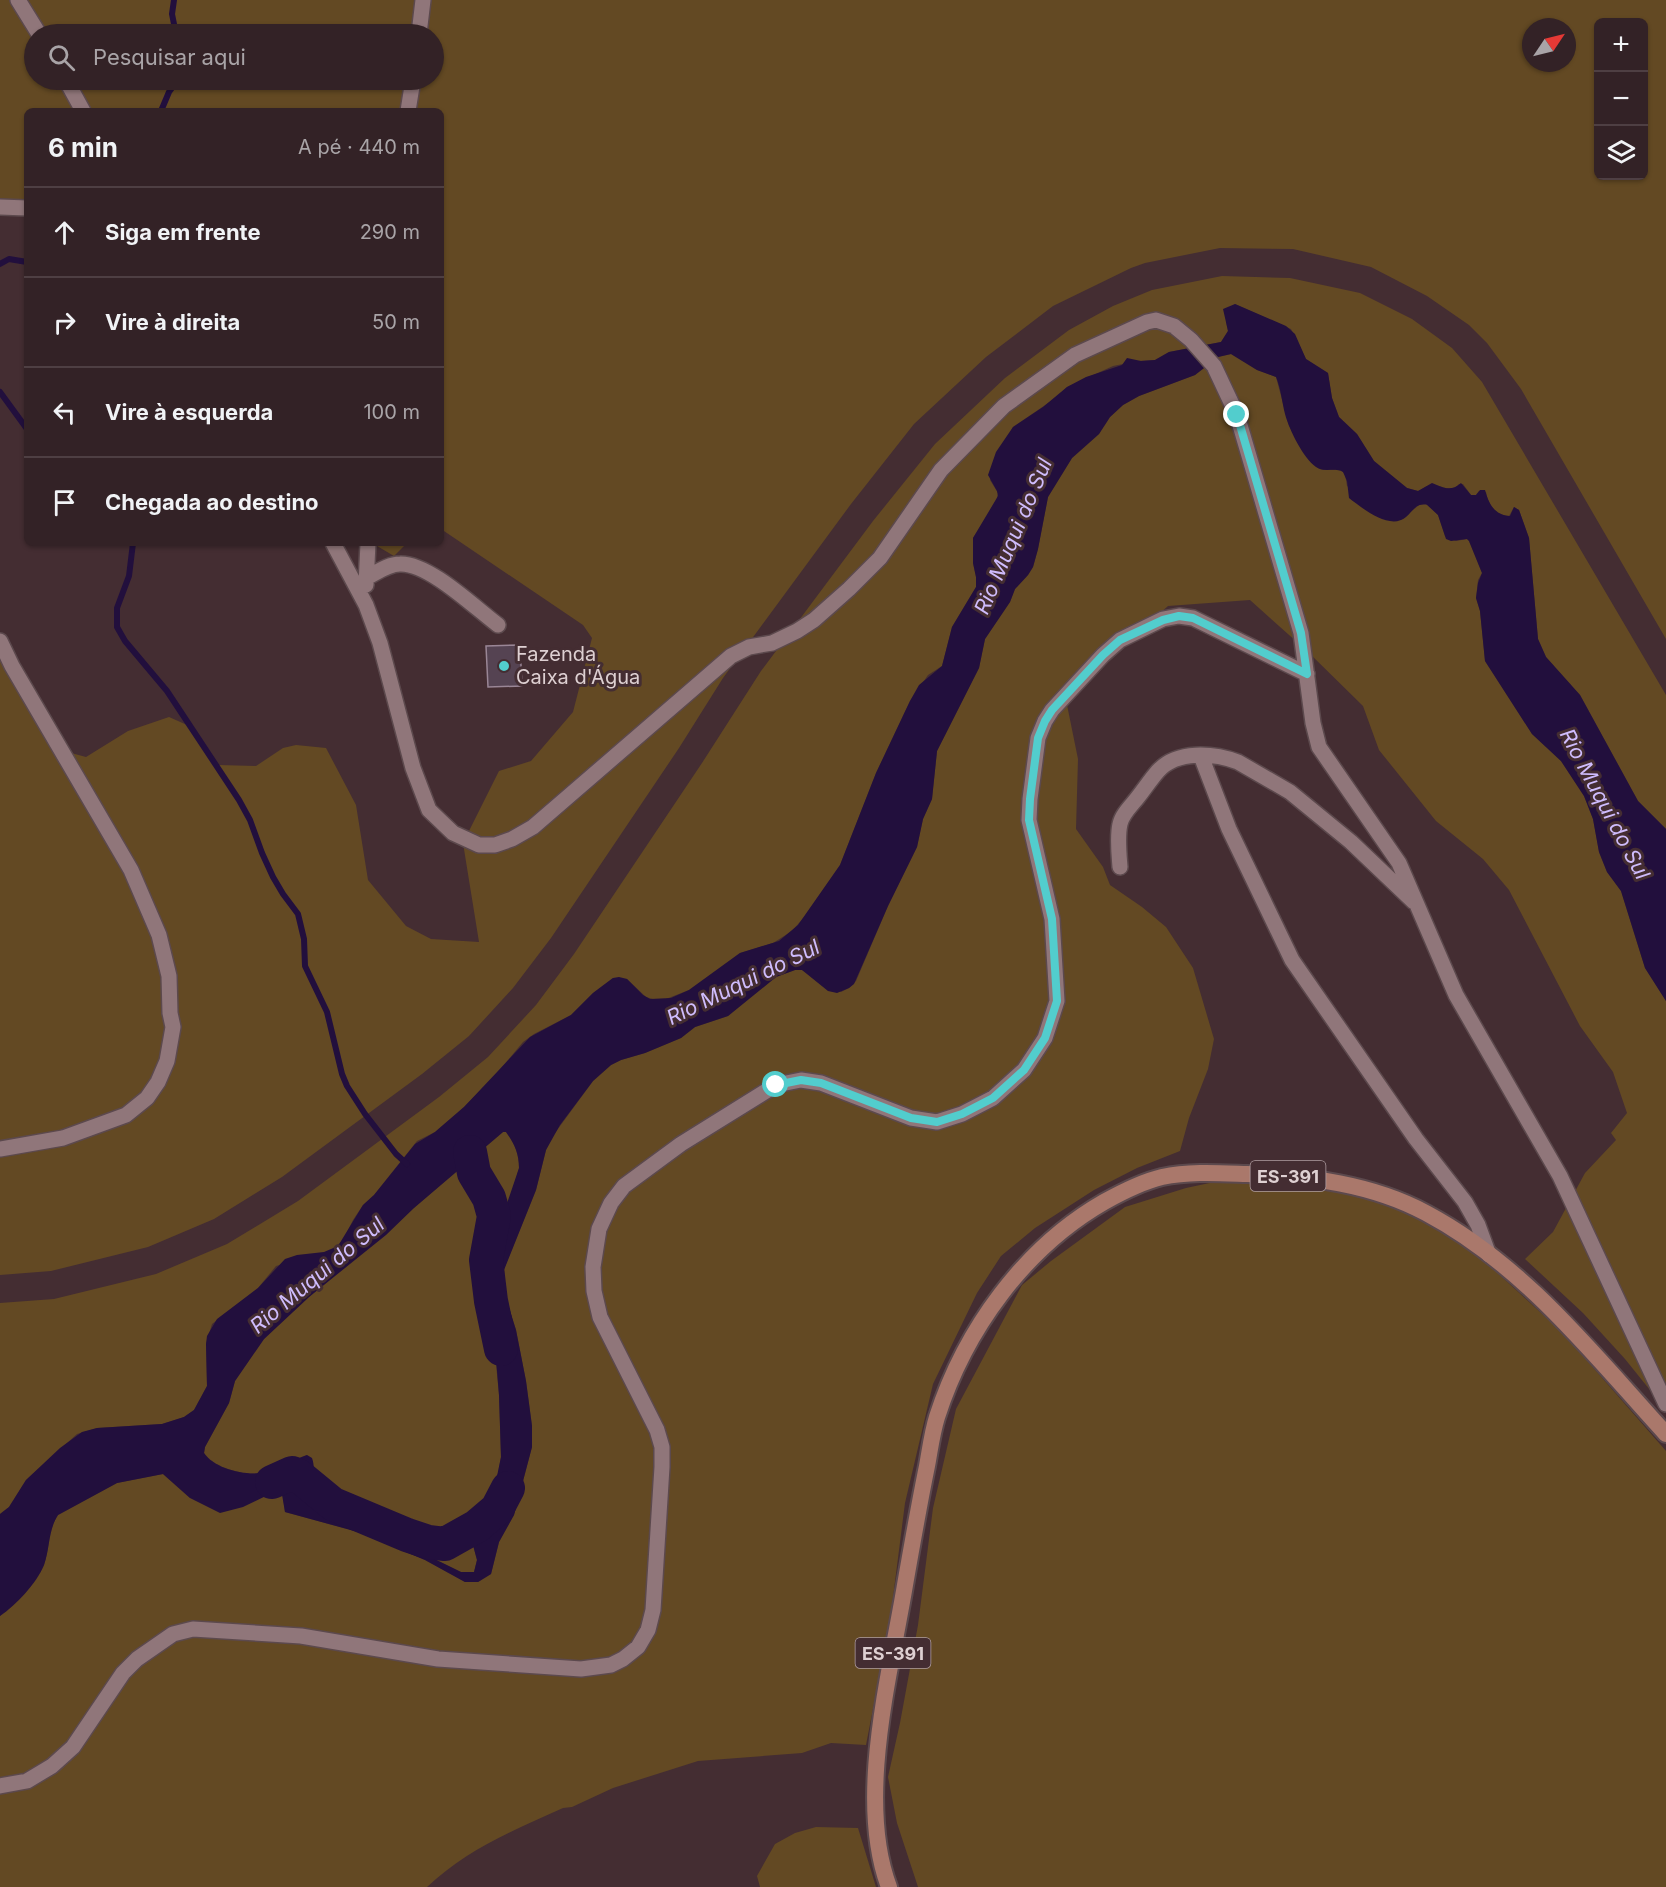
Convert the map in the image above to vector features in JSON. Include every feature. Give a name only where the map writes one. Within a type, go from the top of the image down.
[{"type":"main road","name":"ES-391","points":[[889,1887],[876,1832],[874,1789],[882,1720],[921,1493],[936,1421],[951,1377],[976,1331],[1007,1286],[1039,1251],[1083,1214],[1125,1190],[1160,1177],[1189,1173],[1269,1174],[1331,1181],[1394,1197],[1428,1214],[1489,1255],[1541,1297],[1666,1434]]},
{"type":"street","points":[[18,0],[33,24]]},
{"type":"street","points":[[420,24],[423,0]]},
{"type":"street","points":[[71,90],[81,108]]},
{"type":"street","points":[[408,108],[411,90]]},
{"type":"street","points":[[0,207],[24,208]]},
{"type":"street","points":[[335,546],[366,605],[380,643],[413,768],[429,810],[453,833],[479,845],[495,845],[534,827],[731,656],[749,647],[772,643],[814,620],[880,558],[941,470],[1004,406],[1075,355],[1147,322],[1165,322],[1182,332],[1214,366],[1240,426],[1301,633],[1313,723],[1319,747],[1399,863],[1456,995],[1560,1176],[1666,1404]]},
{"type":"street","points":[[366,605],[368,546]]},
{"type":"street","points":[[366,578],[399,564],[418,566],[436,577],[498,625]]},
{"type":"street","points":[[0,1786],[27,1780],[52,1766],[73,1747],[123,1673],[137,1659],[173,1634],[193,1629],[301,1636],[438,1659],[580,1669],[611,1665],[638,1647],[648,1630],[653,1610],[662,1447],[657,1430],[600,1317],[594,1291],[593,1267],[599,1230],[611,1203],[624,1186],[681,1144],[776,1085],[801,1080],[821,1083],[911,1118],[937,1122],[962,1114],[993,1098],[1024,1070],[1045,1038],[1057,1001],[1052,919],[1029,820],[1038,738],[1052,710],[1120,640],[1163,620],[1179,616],[1193,618],[1307,674]]},
{"type":"street","points":[[0,641],[12,666],[131,870],[159,935],[169,976],[170,1013],[173,1027],[167,1061],[158,1082],[147,1098],[126,1115],[63,1138],[0,1149]]},
{"type":"street","points":[[1120,867],[1119,826],[1158,770],[1180,757],[1201,756],[1228,759],[1238,762],[1290,792],[1351,842],[1416,904]]},
{"type":"street","points":[[1201,756],[1229,829],[1292,960],[1416,1139],[1465,1202],[1478,1225],[1489,1255]]},
{"type":"shaded area","points":[[0,0],[1666,0],[1666,639],[1521,389],[1487,343],[1469,325],[1427,296],[1371,267],[1293,249],[1220,248],[1145,263],[1131,268],[1053,306],[986,357],[914,424],[851,504],[723,678],[679,748],[551,938],[513,988],[469,1036],[422,1074],[282,1177],[214,1219],[148,1247],[51,1271],[0,1275],[0,646],[60,750],[86,757],[128,731],[169,717],[187,725],[218,765],[256,766],[283,748],[296,745],[326,748],[356,805],[368,880],[406,926],[431,939],[479,942],[463,843],[499,771],[531,761],[573,712],[592,638],[583,625],[444,531],[444,108],[24,108],[24,202],[0,202]]},
{"type":"shaded area","points":[[1222,276],[1290,278],[1360,293],[1412,319],[1452,348],[1482,382],[1666,695],[1666,829],[1638,801],[1580,695],[1546,657],[1538,639],[1529,538],[1519,510],[1514,507],[1509,516],[1500,514],[1491,505],[1486,492],[1479,491],[1476,495],[1471,495],[1463,484],[1452,488],[1430,485],[1418,491],[1407,488],[1374,461],[1357,434],[1339,417],[1332,398],[1328,373],[1306,359],[1291,329],[1235,304],[1226,322],[1228,331],[1221,342],[1169,352],[1155,360],[1113,366],[1067,387],[1057,397],[1013,427],[990,480],[998,493],[996,502],[973,538],[976,587],[952,627],[942,666],[928,675],[910,701],[876,773],[840,865],[792,931],[773,943],[740,953],[689,990],[666,999],[656,1000],[646,997],[627,979],[613,978],[593,993],[571,1015],[523,1042],[493,1078],[464,1107],[435,1132],[417,1141],[374,1195],[363,1205],[343,1240],[331,1251],[276,1266],[258,1288],[212,1324],[206,1344],[207,1386],[194,1410],[184,1417],[162,1424],[97,1428],[77,1434],[26,1480],[9,1507],[0,1514],[0,1303],[54,1299],[156,1274],[227,1244],[298,1201],[439,1097],[488,1057],[536,1005],[574,954],[761,671],[873,521],[935,444],[1005,378],[1069,330],[1113,306],[1152,290]]},
{"type":"shaded area","points":[[1231,354],[1257,370],[1276,377],[1289,426],[1310,460],[1323,470],[1341,470],[1345,474],[1347,486],[1401,520],[1419,505],[1428,505],[1438,515],[1445,536],[1456,541],[1467,539],[1469,541],[1482,573],[1478,580],[1476,598],[1480,611],[1485,661],[1532,734],[1561,761],[1584,796],[1593,819],[1599,852],[1607,872],[1621,891],[1645,968],[1666,1001],[1666,1410],[1625,1359],[1583,1313],[1525,1259],[1553,1232],[1585,1173],[1616,1140],[1611,1133],[1627,1113],[1613,1072],[1580,1026],[1509,890],[1483,859],[1436,821],[1379,750],[1363,706],[1307,651],[1250,600],[1168,606],[1129,641],[1064,690],[1078,759],[1076,829],[1103,867],[1110,885],[1166,927],[1193,968],[1214,1039],[1208,1069],[1189,1118],[1180,1151],[1137,1168],[1094,1190],[1035,1228],[1001,1256],[977,1293],[933,1384],[905,1503],[890,1621],[866,1745],[831,1743],[802,1753],[698,1761],[613,1788],[492,1841],[458,1862],[427,1887],[0,1887],[0,1616],[25,1594],[36,1579],[44,1565],[52,1527],[58,1515],[117,1483],[163,1474],[190,1498],[280,1476],[285,1512],[358,1532],[425,1560],[465,1582],[478,1582],[491,1574],[499,1542],[514,1515],[532,1447],[532,1426],[526,1381],[516,1330],[505,1295],[504,1269],[536,1190],[546,1150],[552,1137],[593,1081],[611,1065],[681,1038],[695,1027],[728,1016],[776,977],[795,970],[802,970],[841,992],[856,981],[888,906],[917,847],[923,819],[932,799],[937,751],[979,668],[985,639],[1010,602],[1015,589],[1033,567],[1048,497],[1072,458],[1099,434],[1110,417],[1123,405],[1139,396],[1195,375],[1218,357]]},
{"type":"shaded area","points":[[377,546],[404,546],[394,556]]},
{"type":"shaded area","points":[[503,1132],[506,1132],[514,1144],[519,1168],[488,1281],[499,1395],[501,1457],[492,1505],[485,1518],[470,1534],[477,1560],[474,1572],[461,1572],[377,1531],[315,1497],[307,1455],[271,1470],[250,1473],[224,1467],[209,1459],[204,1453],[229,1403],[235,1381],[264,1339],[309,1297]]},
{"type":"shaded area","points":[[1238,1177],[1346,1192],[1390,1204],[1443,1229],[1479,1256],[1563,1333],[1666,1451],[1666,1887],[918,1887],[897,1823],[888,1777],[918,1625],[933,1508],[956,1409],[1022,1285],[1051,1261],[1125,1207],[1186,1188]]},
{"type":"shaded area","points":[[816,1827],[858,1828],[876,1887],[760,1887],[757,1876],[775,1844],[795,1833]]},
{"type":"water","points":[[1235,304],[1286,326],[1295,334],[1306,359],[1328,373],[1332,398],[1339,417],[1357,434],[1374,461],[1407,488],[1418,491],[1432,483],[1451,488],[1461,483],[1471,495],[1485,490],[1490,504],[1504,515],[1510,516],[1514,507],[1519,510],[1529,538],[1538,639],[1546,657],[1580,695],[1638,801],[1666,829],[1666,1001],[1645,968],[1621,891],[1607,872],[1599,852],[1593,819],[1584,796],[1561,761],[1532,734],[1485,661],[1480,611],[1476,598],[1482,573],[1469,541],[1467,539],[1451,541],[1446,539],[1438,515],[1426,504],[1417,507],[1399,521],[1384,520],[1361,507],[1349,498],[1347,481],[1343,472],[1319,469],[1311,463],[1302,450],[1287,420],[1276,377],[1257,370],[1231,354],[1218,357],[1195,375],[1139,396],[1123,405],[1110,417],[1099,434],[1072,458],[1048,497],[1033,567],[1015,589],[1010,602],[985,639],[979,668],[937,751],[932,799],[923,819],[917,847],[854,984],[837,993],[828,991],[802,970],[795,970],[776,977],[728,1016],[695,1027],[681,1038],[611,1065],[593,1081],[560,1125],[546,1150],[536,1190],[504,1270],[505,1295],[516,1330],[526,1381],[532,1426],[532,1447],[514,1515],[499,1542],[491,1574],[478,1582],[465,1582],[425,1560],[358,1532],[285,1512],[279,1477],[272,1493],[243,1507],[220,1513],[190,1498],[163,1474],[117,1483],[58,1515],[52,1527],[44,1565],[36,1579],[25,1594],[0,1616],[0,1514],[9,1507],[26,1480],[60,1448],[82,1432],[97,1428],[162,1424],[184,1417],[194,1410],[207,1386],[207,1336],[217,1319],[258,1288],[285,1259],[297,1255],[324,1252],[338,1246],[363,1205],[374,1195],[415,1144],[435,1132],[464,1107],[530,1037],[571,1015],[593,993],[613,978],[627,979],[650,999],[671,998],[689,990],[740,953],[779,941],[798,925],[840,865],[876,773],[910,701],[919,685],[942,666],[952,627],[976,587],[973,538],[998,496],[988,475],[996,452],[1013,427],[1067,387],[1086,377],[1122,365],[1127,358],[1141,361],[1155,360],[1169,352],[1221,342],[1228,331],[1223,309]],"holes":[[[503,1132],[506,1132],[516,1148],[519,1168],[499,1227],[489,1273],[499,1395],[501,1457],[491,1505],[485,1518],[470,1534],[477,1560],[474,1572],[461,1572],[377,1531],[315,1497],[314,1468],[312,1458],[307,1455],[271,1470],[250,1473],[223,1467],[209,1459],[204,1453],[229,1403],[235,1381],[264,1339],[309,1297],[386,1235]]]},
{"type":"building","name":"Fazenda Caixa d'Água","points":[[520,645],[522,686],[488,687],[486,646]]},
{"type":"waterway","points":[[174,0],[172,14],[174,24]]},
{"type":"waterway","points":[[162,108],[170,90]]},
{"type":"waterway","points":[[0,264],[9,259],[24,262]]},
{"type":"waterway","points":[[0,392],[24,425]]},
{"type":"waterway","points":[[133,546],[129,576],[117,608],[117,627],[125,641],[167,691],[250,820],[273,877],[298,914],[304,939],[305,966],[327,1012],[347,1086],[365,1114],[396,1154],[407,1164]]},
{"type":"waterway","name":"Rio Muqui do Sul","points":[[470,1152],[474,1173],[489,1198],[494,1216],[486,1260],[491,1301],[501,1349]]},
{"type":"waterway","name":"Rio Muqui do Sul","points":[[272,1482],[292,1473],[299,1476],[333,1504],[407,1535],[428,1542],[445,1544],[477,1526],[497,1509],[508,1488]]},
{"type":"place","name":"Fazenda Caixa d'Água","points":[[504,666]]},
{"type":"route","points":[[776,1085],[801,1080],[821,1083],[911,1118],[937,1122],[962,1114],[993,1098],[1024,1070],[1045,1038],[1057,1001],[1052,919],[1029,820],[1038,738],[1052,710],[1120,640],[1163,620],[1179,616],[1193,618],[1307,674],[1301,633],[1237,415]]}]
